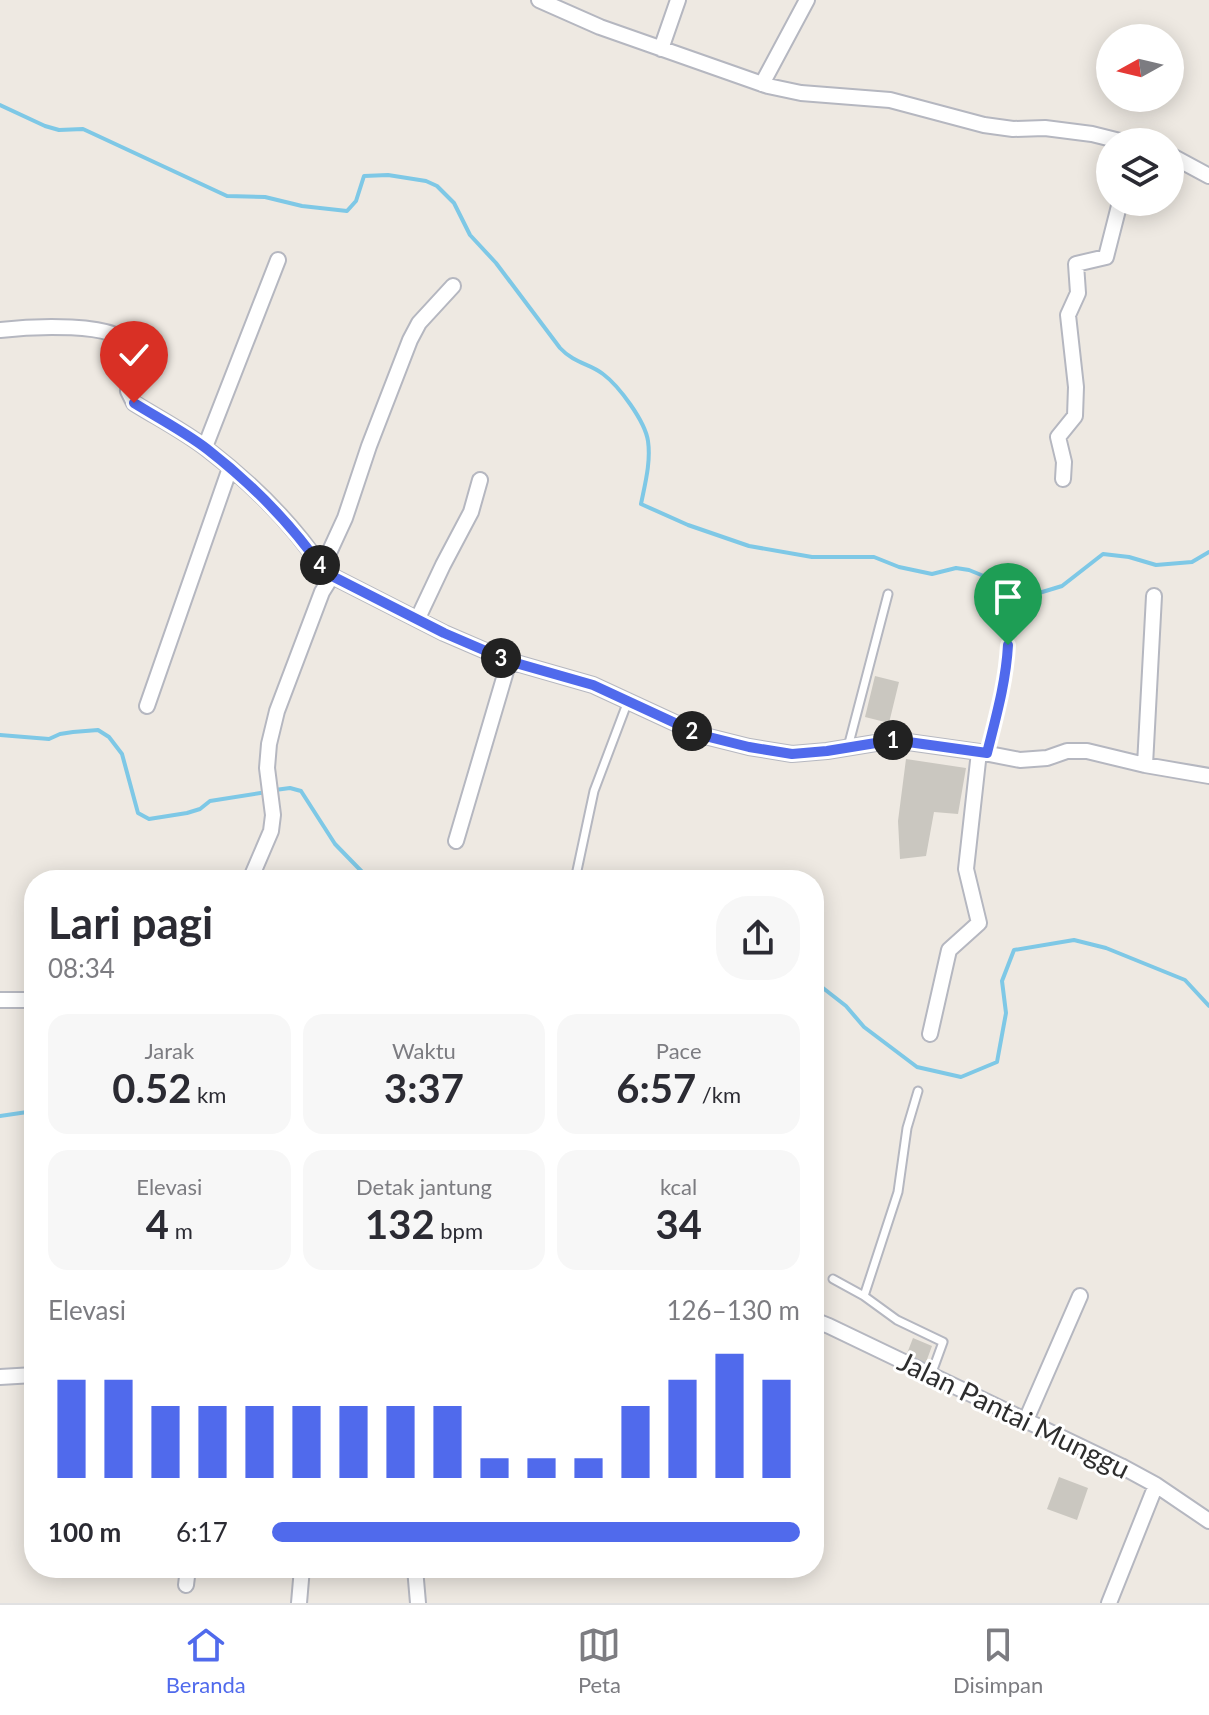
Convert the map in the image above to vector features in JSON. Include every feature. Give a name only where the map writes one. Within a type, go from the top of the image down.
[{"type":"street","points":[[539,0],[558,4],[573,16],[762,84],[801,93],[890,100],[984,125],[1013,129],[1045,128],[1096,135]]},
{"type":"street","points":[[661,49],[678,0]]},
{"type":"street","points":[[762,84],[807,0]]},
{"type":"street","points":[[1184,163],[1209,176]]},
{"type":"street","points":[[1063,479],[1064,462],[1058,437],[1075,416],[1076,387],[1068,315],[1078,293],[1076,264],[1106,257],[1116,216]]},
{"type":"street","points":[[205,447],[278,260]]},
{"type":"street","points":[[254,870],[271,831],[273,815],[267,768],[277,711],[322,592],[369,446],[410,340],[419,323],[453,286]]},
{"type":"street","points":[[0,330],[58,326],[122,336],[129,341],[131,348],[128,391],[134,403],[205,447],[241,476],[272,504],[327,572],[444,633],[509,661],[593,685],[701,735],[792,754],[894,740],[1020,760],[1047,758],[1067,751],[1087,751],[1209,776]]},
{"type":"street","points":[[147,706],[230,468]]},
{"type":"street","points":[[418,618],[471,512],[480,480]]},
{"type":"street","points":[[1145,765],[1154,596]]},
{"type":"street","points":[[456,841],[509,661]]},
{"type":"street","points":[[930,1034],[949,950],[979,923],[966,869],[983,752]]},
{"type":"street","points":[[0,1000],[24,1000]]},
{"type":"street","points":[[1026,1420],[1080,1296]]},
{"type":"street","name":"Jalan Pantai Munggu","points":[[824,1324],[1121,1466],[1156,1485],[1209,1521]]},
{"type":"street","points":[[0,1377],[24,1376]]},
{"type":"street","points":[[1109,1603],[1156,1485]]},
{"type":"street","points":[[186,1585],[187,1578]]},
{"type":"street","points":[[299,1603],[301,1578]]},
{"type":"street","points":[[416,1578],[418,1603]]},
{"type":"lane","points":[[848,747],[888,594]]},
{"type":"lane","points":[[577,870],[594,791],[628,701]]},
{"type":"lane","points":[[864,1296],[898,1192],[907,1128],[918,1091]]},
{"type":"lane","points":[[833,1279],[864,1296],[897,1320],[943,1342],[931,1375]]},
{"type":"path","points":[[983,752],[999,709],[1007,664],[1007,593]]},
{"type":"building","points":[[875,676],[899,682],[889,723],[865,717]]},
{"type":"building","points":[[906,759],[966,768],[958,814],[934,812],[926,856],[900,859],[898,821]]},
{"type":"building","points":[[913,1338],[932,1346],[925,1365],[906,1356]]},
{"type":"building","points":[[1059,1477],[1088,1488],[1077,1520],[1047,1509]]},
{"type":"waterway","points":[[0,105],[45,126],[59,130],[83,129],[227,196],[265,197],[302,206],[347,211],[356,201],[364,176],[388,175],[426,181],[437,186],[454,203],[470,235],[496,263],[560,348],[603,374],[630,404],[646,433],[649,449],[641,504],[688,525],[749,546],[812,557],[874,557],[899,567],[932,574],[956,568],[969,570],[1013,588],[1039,593],[1062,586],[1103,554],[1156,565],[1192,562],[1209,552]]},
{"type":"waterway","points":[[0,735],[49,739],[60,734],[98,730],[109,737],[122,754],[138,813],[149,819],[187,813],[200,809],[210,801],[267,792]]},
{"type":"waterway","points":[[275,790],[290,788],[301,791],[335,844],[360,870]]},
{"type":"waterway","points":[[824,989],[846,1006],[864,1027],[917,1067],[961,1077],[997,1062],[1006,1013],[1002,981],[1014,950],[1074,940],[1106,948],[1185,980],[1209,1006]]},
{"type":"waterway","points":[[0,1116],[24,1112]]},
{"type":"route","points":[[134,403],[205,447],[241,476],[272,504],[322,568],[332,576],[444,633],[509,661],[593,685],[701,735],[792,754],[894,740],[987,753],[999,709],[1008,645]]}]
